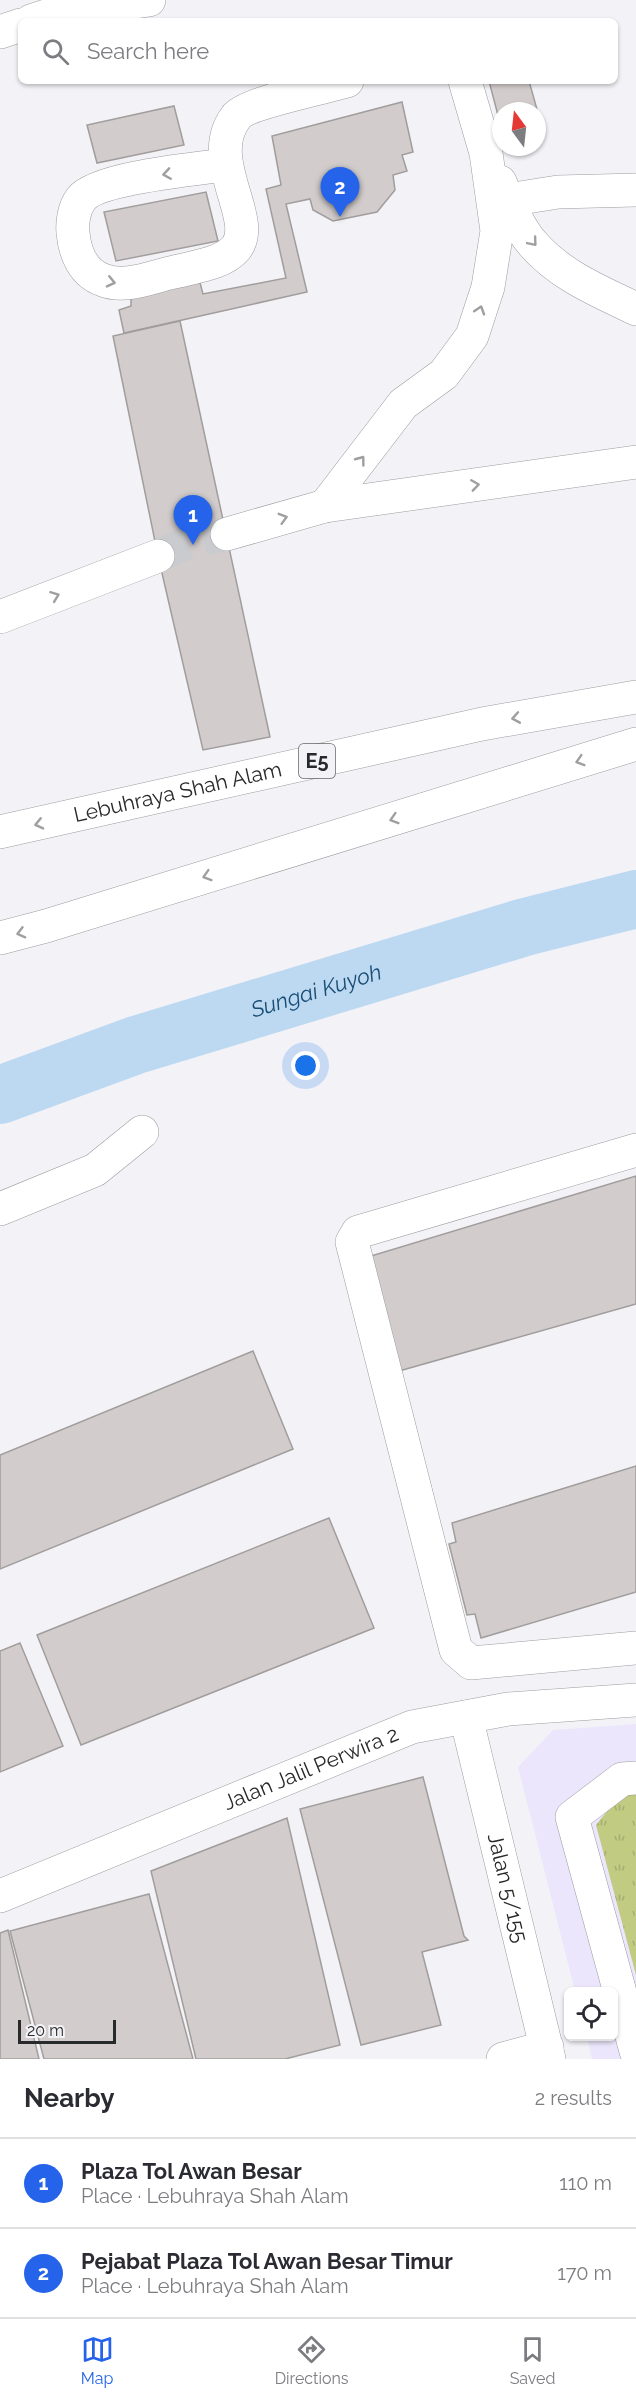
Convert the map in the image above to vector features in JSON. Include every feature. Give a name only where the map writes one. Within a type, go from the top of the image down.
[{"type":"main road","points":[[43,12],[149,0]]},
{"type":"main road","points":[[0,32],[18,26]]},
{"type":"main road","points":[[225,165],[97,187],[81,199],[72,221],[75,246],[85,268],[101,280],[119,285],[205,264],[225,256],[236,248],[242,237],[241,220],[225,165],[225,150],[229,131],[237,115],[253,106],[336,84]]},
{"type":"main road","points":[[325,507],[403,404],[444,374],[472,336],[488,288],[497,231],[486,153],[466,84]]},
{"type":"main road","points":[[486,153],[518,221],[533,244],[576,280],[636,309]]},
{"type":"main road","points":[[508,200],[558,192],[636,190]]},
{"type":"main road","points":[[227,534],[325,507],[636,462]]},
{"type":"main road","points":[[0,617],[158,556]]},
{"type":"main road","name":"Lebuhraya Shah Alam","points":[[0,832],[482,724],[636,697]]},
{"type":"main road","points":[[0,938],[46,926],[636,744]]},
{"type":"main road","points":[[0,1209],[95,1170],[142,1132]]},
{"type":"main road","points":[[636,1150],[358,1232],[352,1242],[456,1650],[471,1663],[636,1648]]},
{"type":"main road","name":"Jalan Jalil Perwira 2","points":[[0,1896],[412,1727],[508,1709],[636,1700]]},
{"type":"main road","name":"Jalan 5/155","points":[[466,1717],[548,2053]]},
{"type":"main road","points":[[636,1778],[622,1779],[572,1817],[636,2051]]},
{"type":"main road","points":[[503,2059],[548,2053]]},
{"type":"shaded area","points":[[636,1724],[636,2059],[592,2059],[588,2041],[618,2041],[618,1987],[574,1987],[518,1767],[553,1730]]},
{"type":"green space","points":[[620,1795],[636,1795],[636,1975],[596,1825]]},
{"type":"building","points":[[490,84],[530,84],[535,102],[494,102]]},
{"type":"building","points":[[402,102],[413,152],[402,155],[407,171],[393,175],[395,190],[377,212],[333,221],[313,210],[310,199],[286,204],[307,292],[124,333],[119,310],[131,306],[131,290],[199,279],[203,294],[286,278],[266,189],[281,185],[272,136]]},
{"type":"building","points":[[174,106],[184,145],[97,163],[87,125]]},
{"type":"building","points":[[206,192],[218,241],[116,261],[104,212]]},
{"type":"building","points":[[180,321],[270,737],[203,750],[158,556],[113,336]]},
{"type":"building","points":[[636,1176],[636,1304],[399,1371],[371,1256]]},
{"type":"building","points":[[253,1351],[293,1449],[0,1569],[0,1455]]},
{"type":"building","points":[[636,1466],[636,1592],[481,1638],[475,1614],[467,1615],[449,1544],[456,1542],[452,1523]]},
{"type":"building","points":[[329,1518],[374,1628],[81,1745],[37,1635]]},
{"type":"building","points":[[20,1643],[63,1746],[0,1772],[0,1651]]},
{"type":"building","points":[[423,1777],[464,1936],[468,1940],[422,1952],[441,2025],[361,2045],[300,1809]]},
{"type":"building","points":[[287,1818],[340,2045],[285,2059],[196,2059],[151,1871]]},
{"type":"building","points":[[149,1894],[193,2059],[44,2059],[10,1931]]},
{"type":"building","points":[[8,1930],[39,2059],[0,2059],[0,1933]]},
{"type":"waterway","name":"Sungai Kuyoh","points":[[0,1095],[136,1045],[525,927],[636,899]]},
{"type":"tunnel","points":[[158,556],[187,543],[227,534]]},
{"type":"place","name":"Pejabat Plaza Tol Awan Besar Timur","points":[[340,217]]},
{"type":"place","name":"Plaza Tol Awan Besar","points":[[193,545]]}]
